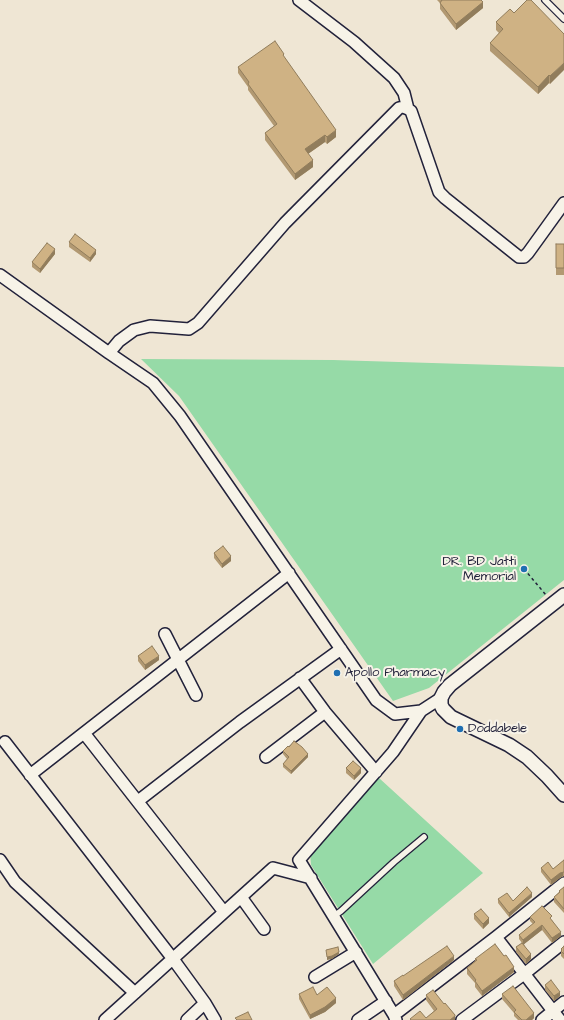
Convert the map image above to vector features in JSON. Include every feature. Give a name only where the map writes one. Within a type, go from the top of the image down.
[{"type":"street","points":[[299,0],[354,42],[394,78],[404,93],[408,109],[411,111],[439,192],[519,257],[524,257],[528,253],[564,203]]},
{"type":"street","points":[[109,353],[119,341],[134,330],[150,326],[189,329],[198,323],[291,218],[398,108],[403,107],[408,109]]},
{"type":"street","points":[[0,275],[153,383],[180,416],[376,700],[395,714],[421,711]]},
{"type":"street","points":[[30,775],[289,573]]},
{"type":"street","points":[[559,600],[450,685],[441,698],[441,705],[451,717],[518,750],[538,766],[564,795]]},
{"type":"street","points":[[165,634],[196,695]]},
{"type":"street","points":[[138,801],[300,678],[341,649]]},
{"type":"street","points":[[300,678],[325,712],[376,772]]},
{"type":"street","points":[[441,698],[421,711],[394,752],[299,860],[395,1017],[564,883]]},
{"type":"street","points":[[266,758],[325,712]]},
{"type":"street","points":[[84,733],[224,912]]},
{"type":"street","points":[[5,742],[173,959],[205,1003],[214,1020]]},
{"type":"street","points":[[0,860],[15,882],[135,993]]},
{"type":"street","points":[[105,1020],[273,868],[311,878]]},
{"type":"street","points":[[241,897],[264,929]]},
{"type":"street","points":[[496,937],[556,1016]]},
{"type":"street","points":[[462,1020],[564,942]]},
{"type":"street","points":[[315,977],[356,952]]},
{"type":"street","points":[[358,1020],[386,1001]]},
{"type":"street","points":[[542,1020],[556,1016],[564,1002]]},
{"type":"street","points":[[187,1020],[205,1003]]},
{"type":"lane","points":[[545,0],[564,19]]},
{"type":"lane","points":[[334,916],[424,837]]},
{"type":"path","points":[[524,569],[559,600]]},
{"type":"green space","points":[[141,359],[333,360],[564,367],[564,580],[429,688],[393,701],[179,396]]},
{"type":"green space","points":[[379,778],[483,873],[373,964],[311,865],[310,853]]},
{"type":"building","points":[[442,0],[481,0],[483,2],[456,24],[440,3]]},
{"type":"building","points":[[527,0],[531,0],[564,34],[564,63],[550,76],[549,75],[538,87],[490,43],[503,29],[496,22],[510,9],[514,13]]},
{"type":"building","points":[[275,41],[284,54],[283,55],[336,130],[327,137],[325,135],[305,149],[313,160],[295,174],[265,133],[277,124],[248,84],[249,82],[238,67]]},
{"type":"building","points":[[75,234],[96,250],[90,258],[69,242]]},
{"type":"building","points":[[47,243],[55,249],[40,269],[32,262]]},
{"type":"building","points":[[556,244],[564,244],[564,268],[556,268]]},
{"type":"building","points":[[223,546],[231,556],[222,564],[214,553]]},
{"type":"building","points":[[152,646],[159,656],[145,665],[138,656]]},
{"type":"building","points":[[294,741],[308,754],[291,771],[283,764],[289,757],[283,751]]},
{"type":"building","points":[[353,761],[361,768],[354,776],[346,768]]},
{"type":"building","points":[[564,860],[564,872],[560,873],[551,880],[541,868],[548,862],[553,869]]},
{"type":"building","points":[[527,887],[532,893],[509,913],[498,899],[507,893],[513,901]]},
{"type":"building","points":[[564,887],[564,909],[554,897]]},
{"type":"building","points":[[542,906],[552,916],[550,918],[561,932],[552,938],[542,925],[523,940],[519,935],[535,922],[530,917]]},
{"type":"building","points":[[481,909],[489,918],[483,924],[474,914]]},
{"type":"building","points":[[522,943],[531,954],[526,959],[516,947]]},
{"type":"building","points":[[495,944],[504,956],[506,955],[514,967],[482,991],[467,968],[477,960],[475,959]]},
{"type":"building","points":[[447,946],[454,956],[403,995],[394,981]]},
{"type":"building","points":[[564,946],[564,954],[561,949]]},
{"type":"building","points":[[338,947],[339,952],[327,957],[326,950]]},
{"type":"building","points":[[551,980],[560,992],[554,996],[545,985]]},
{"type":"building","points":[[513,986],[534,1013],[526,1020],[522,1020],[514,1012],[516,1010],[502,994]]},
{"type":"building","points":[[313,987],[317,995],[327,987],[336,998],[325,1007],[310,1015],[299,994]]},
{"type":"building","points":[[433,990],[455,1016],[450,1020],[411,1020],[410,1019],[420,1011],[426,1018],[437,1009],[426,995]]},
{"type":"building","points":[[248,1012],[252,1020],[237,1020],[235,1018]]},
{"type":"place","name":"DR. BD Jatti Memorial","points":[[524,569]]},
{"type":"place","name":"Apollo Pharmacy","points":[[337,673]]},
{"type":"place","name":"Doddabele","points":[[460,729]]}]
